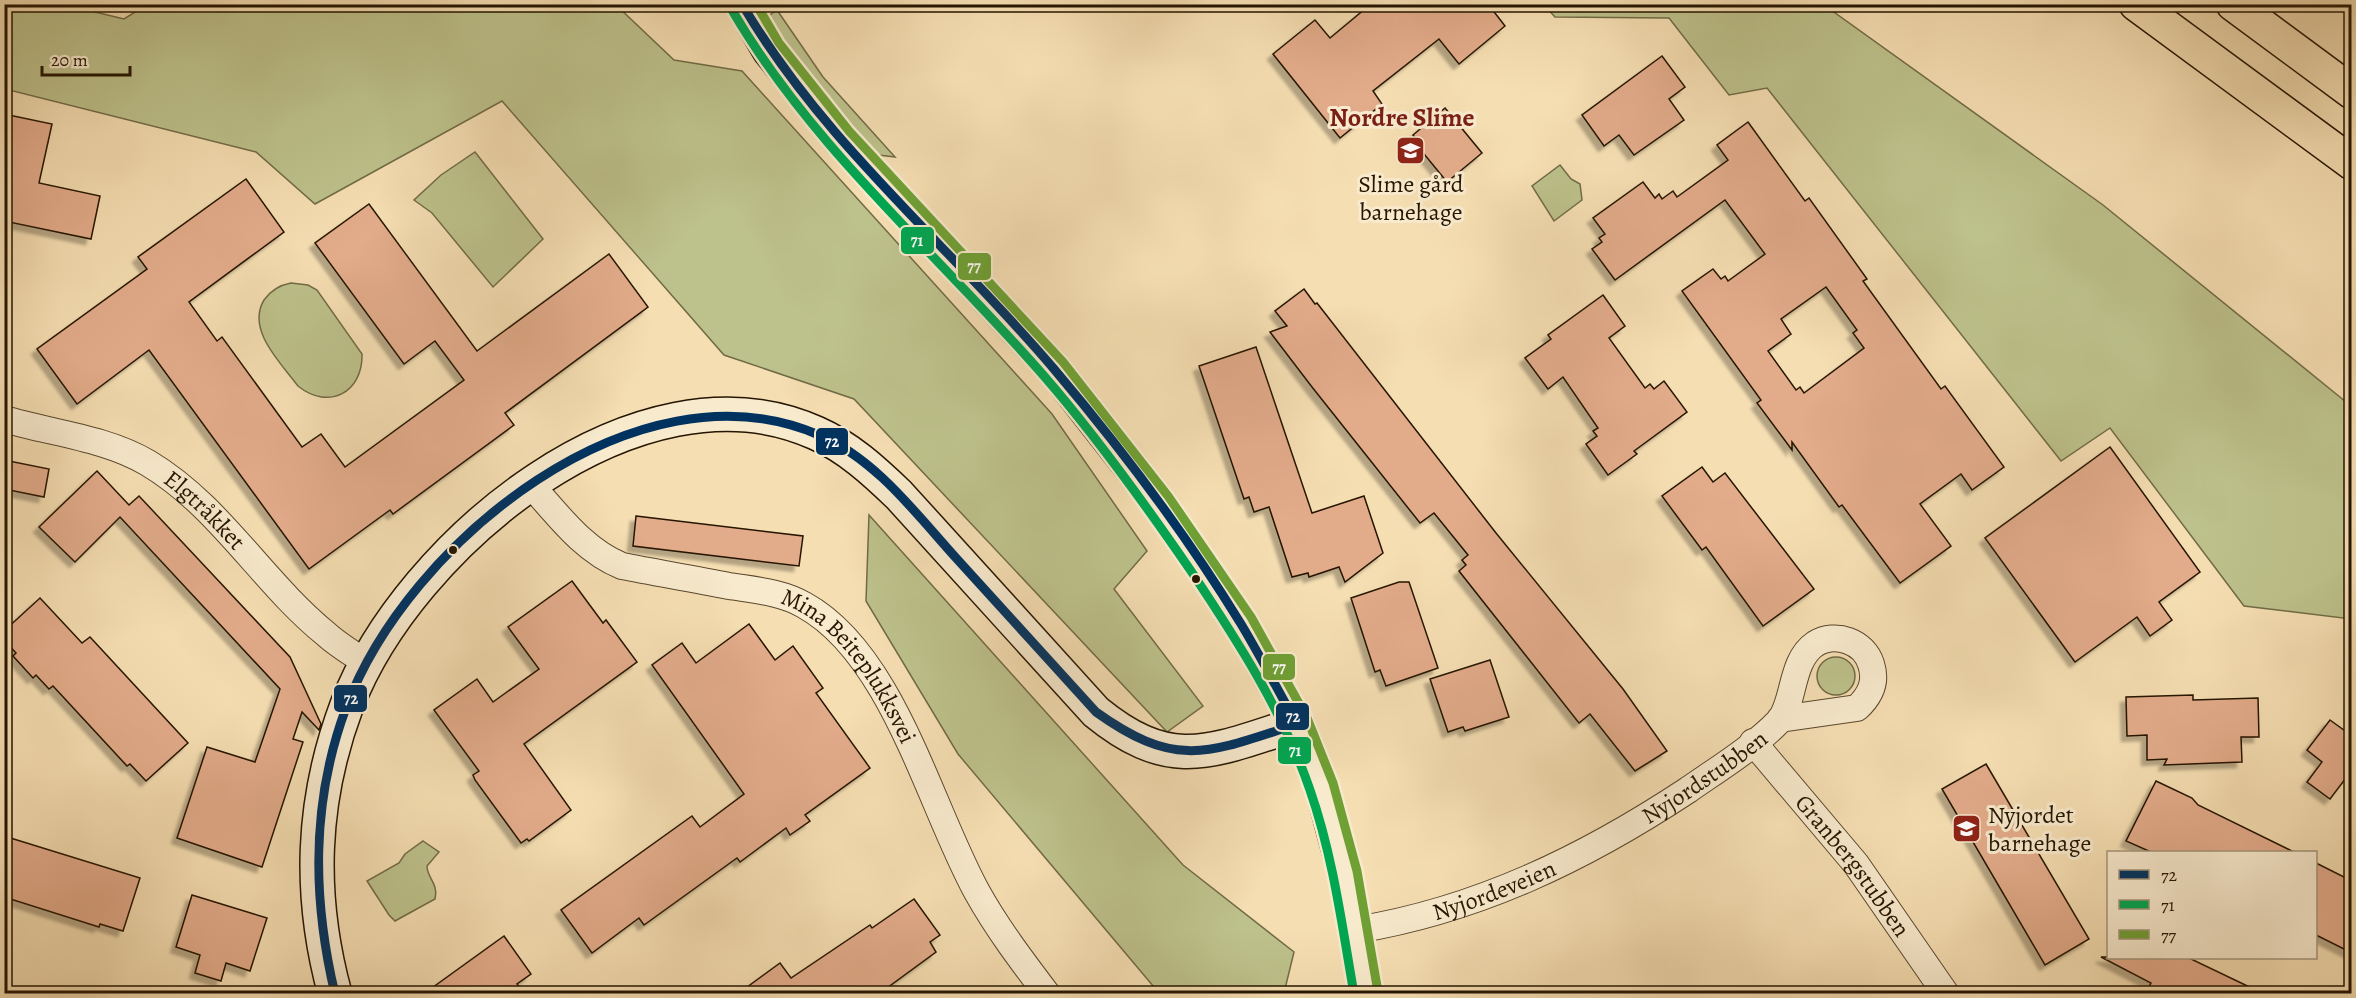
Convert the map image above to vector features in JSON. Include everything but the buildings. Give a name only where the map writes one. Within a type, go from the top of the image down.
[{"type":"highway","points":[[2136,4],[2352,163]]},
{"type":"highway","points":[[2233,4],[2352,92]]},
{"type":"street","points":[[741,4],[769,50],[833,131],[1054,369],[1186,541],[1241,624],[1297,724],[1328,807],[1345,873],[1366,993]]},
{"type":"street","points":[[335,993],[318,914],[315,867],[318,817],[334,743],[348,703],[367,663],[392,622],[437,566],[485,518],[530,484],[558,466],[628,434],[692,416],[744,416],[794,425],[834,442],[877,474],[899,495],[1095,712],[1127,736],[1163,751],[1194,753],[1227,747],[1297,724]]},
{"type":"street","name":"Elgtråkket","points":[[4,419],[94,443],[139,458],[164,473],[198,502],[325,634],[367,663]]},
{"type":"street","name":"Mina Beiteplukksvei","points":[[530,484],[571,530],[600,557],[622,566],[786,597],[802,603],[831,624],[856,653],[887,698],[908,738],[950,837],[978,894],[1047,993]]},
{"type":"street","name":"Nyjordstubben","points":[[1624,830],[1711,774],[1780,719]]},
{"type":"street","name":"Granbergstubben","points":[[1752,742],[1856,864],[1946,993]]},
{"type":"street","name":"Nyjordeveien","points":[[1356,930],[1443,912],[1541,873],[1598,847],[1624,830]]},
{"type":"green space","points":[[148,4],[616,5],[674,60],[742,71],[1052,414],[1147,551],[1114,589],[1203,706],[1167,732],[854,399],[724,355],[502,101],[315,204],[256,152],[5,89],[4,5],[66,5],[124,19]]},
{"type":"green space","points":[[1544,5],[1824,5],[2103,205],[2351,406],[2351,619],[2244,606],[2110,428],[2061,461],[1767,88],[1729,95],[1669,18],[1555,17]]},
{"type":"green space","points":[[777,10],[823,77],[895,157],[878,155],[819,90],[767,17]]},
{"type":"green space","points":[[475,152],[543,239],[493,287],[432,213],[414,200],[441,175]]},
{"type":"green space","points":[[1560,165],[1571,179],[1580,184],[1582,200],[1554,221],[1532,186]]},
{"type":"green space","points":[[291,283],[308,285],[317,290],[362,354],[357,379],[342,394],[321,397],[298,386],[275,357],[262,334],[259,323],[264,300],[276,288]]},
{"type":"green space","points":[[869,515],[1183,865],[1294,952],[1284,993],[1159,993],[958,754],[866,601]]},
{"type":"green space","points":[[1836,657],[1850,662],[1855,676],[1850,690],[1836,695],[1822,690],[1817,676],[1822,662]]},
{"type":"green space","points":[[423,841],[439,852],[427,866],[435,889],[435,899],[395,921],[367,881],[399,863],[405,854]]},
{"type":"transit line","name":"72","points":[[335,994],[327,958],[319,886],[321,814],[326,779],[346,708],[376,646],[420,585],[474,528],[537,480],[605,443],[677,421],[749,417],[819,435],[859,458],[911,507],[1096,712],[1124,730],[1149,742],[1172,749],[1194,751],[1240,743],[1297,724],[1220,591],[1176,525],[1128,461],[1054,369],[890,193],[811,103],[775,55],[742,4]]},
{"type":"transit line","name":"77","points":[[756,4],[779,43],[849,131],[1063,362],[1168,496],[1251,617],[1307,718],[1333,783],[1357,871],[1378,992]]},
{"type":"transit line","name":"71","points":[[732,10],[764,61],[839,155],[1004,331],[1083,423],[1156,521],[1225,623],[1273,704],[1310,790],[1331,865],[1354,994]]},
{"type":"place","name":"Slime gård barnehage","points":[[1411,151]]},
{"type":"place","name":"Nyjordet barnehage","points":[[1967,829]]},
{"type":"district","name":"Nordre Slime","points":[[1402,117]]}]
